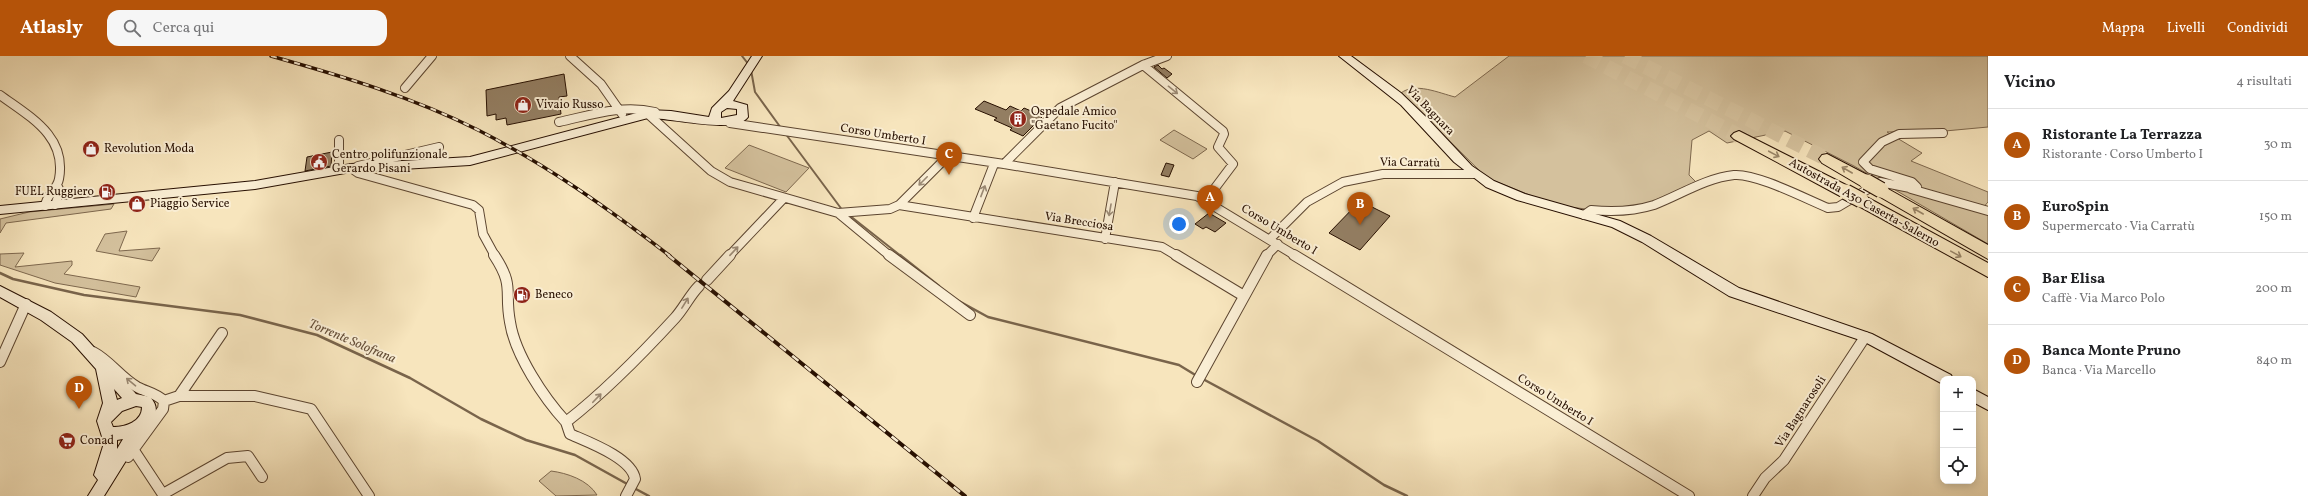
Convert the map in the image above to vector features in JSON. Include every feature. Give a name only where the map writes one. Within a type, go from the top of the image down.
[{"type":"highway","name":"Autostrada A30 Caserta-Salerno","points":[[1739,136],[1861,200],[1988,271]]},
{"type":"highway","name":"Autostrada A30 Caserta-Salerno","points":[[1827,159],[1988,253]]},
{"type":"main road","points":[[718,113],[734,93],[748,68],[757,56]]},
{"type":"main road","name":"Via Bagnara","points":[[1344,56],[1414,111],[1474,174],[1490,184],[1510,193],[1584,214],[1632,231],[1734,291],[1762,304],[1865,337],[1941,376]]},
{"type":"main road","points":[[718,113],[730,123],[745,122],[743,108],[737,104],[734,93]]},
{"type":"main road","points":[[0,210],[255,186],[351,168],[375,171],[470,161],[621,114],[652,113],[696,118],[718,113],[737,104]]},
{"type":"main road","points":[[0,291],[26,304],[77,338],[101,366],[134,400]]},
{"type":"main road","points":[[96,496],[111,443],[104,424],[110,403],[101,366]]},
{"type":"main road","points":[[1976,397],[1988,404]]},
{"type":"main road","points":[[96,496],[145,426],[150,408],[145,401],[134,400],[119,405],[107,416]]},
{"type":"main road","points":[[108,432],[123,433],[145,426]]},
{"type":"street","points":[[405,88],[432,56]]},
{"type":"street","points":[[559,122],[621,114],[601,84],[570,56]]},
{"type":"street","points":[[1143,56],[1152,62]]},
{"type":"street","points":[[1004,164],[1060,108],[1143,65],[1167,56]]},
{"type":"street","points":[[1143,65],[1224,131],[1218,147],[1233,164],[1206,200]]},
{"type":"street","points":[[0,95],[49,134],[55,143],[59,154],[61,169],[57,185],[60,191],[50,206]]},
{"type":"street","points":[[652,113],[710,171],[730,182],[840,213],[890,209],[899,205],[947,157]]},
{"type":"street","name":"Corso Umberto I","points":[[745,122],[773,130],[994,164],[1004,164],[1190,194],[1206,200],[1690,496]]},
{"type":"street","points":[[1911,189],[1915,189],[1917,187],[1912,182],[1870,169],[1863,162],[1882,142],[1894,136],[1943,133]]},
{"type":"street","points":[[339,140],[339,170]]},
{"type":"street","points":[[351,168],[439,147]]},
{"type":"street","points":[[973,218],[994,164]]},
{"type":"street","points":[[375,171],[460,200],[473,205],[479,210],[483,235],[507,278],[510,293],[508,314],[511,328],[541,389],[555,411],[566,422],[570,434],[619,458],[630,468],[635,477],[634,482],[626,496]]},
{"type":"street","name":"Via Carratù","points":[[1197,382],[1274,241],[1306,203],[1324,191],[1350,179],[1377,173],[1411,173],[1461,176],[1474,174]]},
{"type":"street","points":[[1584,214],[1592,210],[1609,212],[1653,205],[1699,185],[1734,175],[1752,177],[1828,208],[1838,207],[1880,182],[1911,189],[1988,211]]},
{"type":"street","points":[[1105,239],[1115,182]]},
{"type":"street","points":[[566,422],[591,403],[679,314],[692,293],[784,198]]},
{"type":"street","name":"Via Brecciosa","points":[[899,205],[1162,247],[1244,296]]},
{"type":"street","points":[[840,213],[896,261],[970,315]]},
{"type":"street","points":[[0,362],[26,304]]},
{"type":"street","points":[[179,396],[222,334]]},
{"type":"street","name":"Via Bagnarosoli","points":[[1753,496],[1765,478],[1784,460],[1865,337]]},
{"type":"street","points":[[88,350],[105,358],[133,385],[162,398]]},
{"type":"street","points":[[134,400],[179,396],[255,396],[311,409],[369,496]]},
{"type":"street","points":[[102,496],[133,449],[145,426],[163,410],[162,398]]},
{"type":"street","points":[[133,449],[164,495],[227,458],[248,456],[262,477]]},
{"type":"shaded area","points":[[1509,56],[1988,56],[1988,127],[1945,131],[1887,132],[1922,153],[1911,161],[1988,192],[1988,202],[1981,210],[1988,213],[1988,244],[1854,166],[1785,131],[1727,143],[1709,131],[1692,140],[1689,175],[1699,185],[1653,205],[1609,212],[1570,207],[1537,198],[1487,178],[1401,93],[1413,88],[1420,88],[1455,97]]},
{"type":"shaded area","points":[[1174,130],[1207,149],[1193,159],[1160,140]]},
{"type":"shaded area","points":[[749,145],[809,168],[786,192],[725,168]]},
{"type":"shaded area","points":[[114,204],[111,209],[6,223],[0,233],[0,219],[29,212]]},
{"type":"shaded area","points":[[127,231],[119,251],[160,248],[152,261],[96,251],[105,234]]},
{"type":"shaded area","points":[[24,253],[15,267],[72,261],[72,265],[64,274],[140,287],[136,297],[55,283],[0,265],[0,254]]},
{"type":"shaded area","points":[[551,471],[564,473],[583,481],[597,495],[556,496],[539,481]]},
{"type":"building","points":[[1158,65],[1162,69],[1164,68],[1172,74],[1167,78],[1154,67]]},
{"type":"building","name":"Vivaio Russo","points":[[564,74],[567,96],[559,97],[561,114],[507,125],[506,118],[496,120],[496,114],[487,116],[486,90]]},
{"type":"building","name":"Ospedale Amico \"Gaetano Fucito\"","points":[[984,101],[1006,110],[1010,106],[1021,111],[1024,108],[1043,116],[1023,136],[1010,130],[1012,128],[994,120],[997,118],[975,109]]},
{"type":"building","name":"Centro polifunzionale Gerardo Pisani","points":[[332,152],[331,166],[305,171],[307,157]]},
{"type":"building","points":[[1166,163],[1174,165],[1169,177],[1161,175]]},
{"type":"building","points":[[1360,201],[1390,216],[1360,250],[1329,233]]},
{"type":"building","points":[[1209,213],[1226,223],[1215,232],[1206,227],[1203,229],[1195,224]]},
{"type":"waterway","points":[[742,56],[749,65]]},
{"type":"waterway","points":[[751,70],[755,92],[781,128]]},
{"type":"waterway","points":[[785,133],[843,211]]},
{"type":"waterway","points":[[849,215],[901,256]]},
{"type":"waterway","points":[[900,255],[939,286]]},
{"type":"waterway","name":"Torrente Solofrana","points":[[0,273],[13,279],[84,295],[240,315],[317,335],[410,378],[481,419],[526,440],[575,455],[629,485]]},
{"type":"waterway","points":[[957,300],[988,317],[1179,365],[1197,376]]},
{"type":"waterway","points":[[1201,378],[1318,441],[1384,485],[1407,496]]},
{"type":"waterway","name":"Torrente Solofrana","points":[[634,488],[649,496]]},
{"type":"tunnel","points":[[1586,56],[1739,136]]},
{"type":"tunnel","points":[[1625,56],[1827,159]]},
{"type":"railway","points":[[271,56],[324,71],[402,97],[478,130],[529,158],[577,188],[670,256]]},
{"type":"railway","points":[[668,255],[965,496]]},
{"type":"place","name":"Vivaio Russo","points":[[523,105]]},
{"type":"place","name":"Ospedale Amico \"Gaetano Fucito\"","points":[[1018,119]]},
{"type":"place","name":"Revolution Moda","points":[[91,149]]},
{"type":"place","name":"Centro polifunzionale Gerardo Pisani","points":[[319,162]]},
{"type":"place","name":"Bar Elisa","points":[[949,175]]},
{"type":"place","name":"FUEL Ruggiero","points":[[107,192]]},
{"type":"place","name":"Piaggio Service","points":[[137,204]]},
{"type":"place","name":"Ristorante La Terrazza","points":[[1210,218]]},
{"type":"place","name":"EuroSpin","points":[[1360,225]]},
{"type":"place","name":"Beneco","points":[[522,295]]},
{"type":"place","name":"Banca Monte Pruno","points":[[79,409]]},
{"type":"place","name":"Conad","points":[[67,441]]}]
